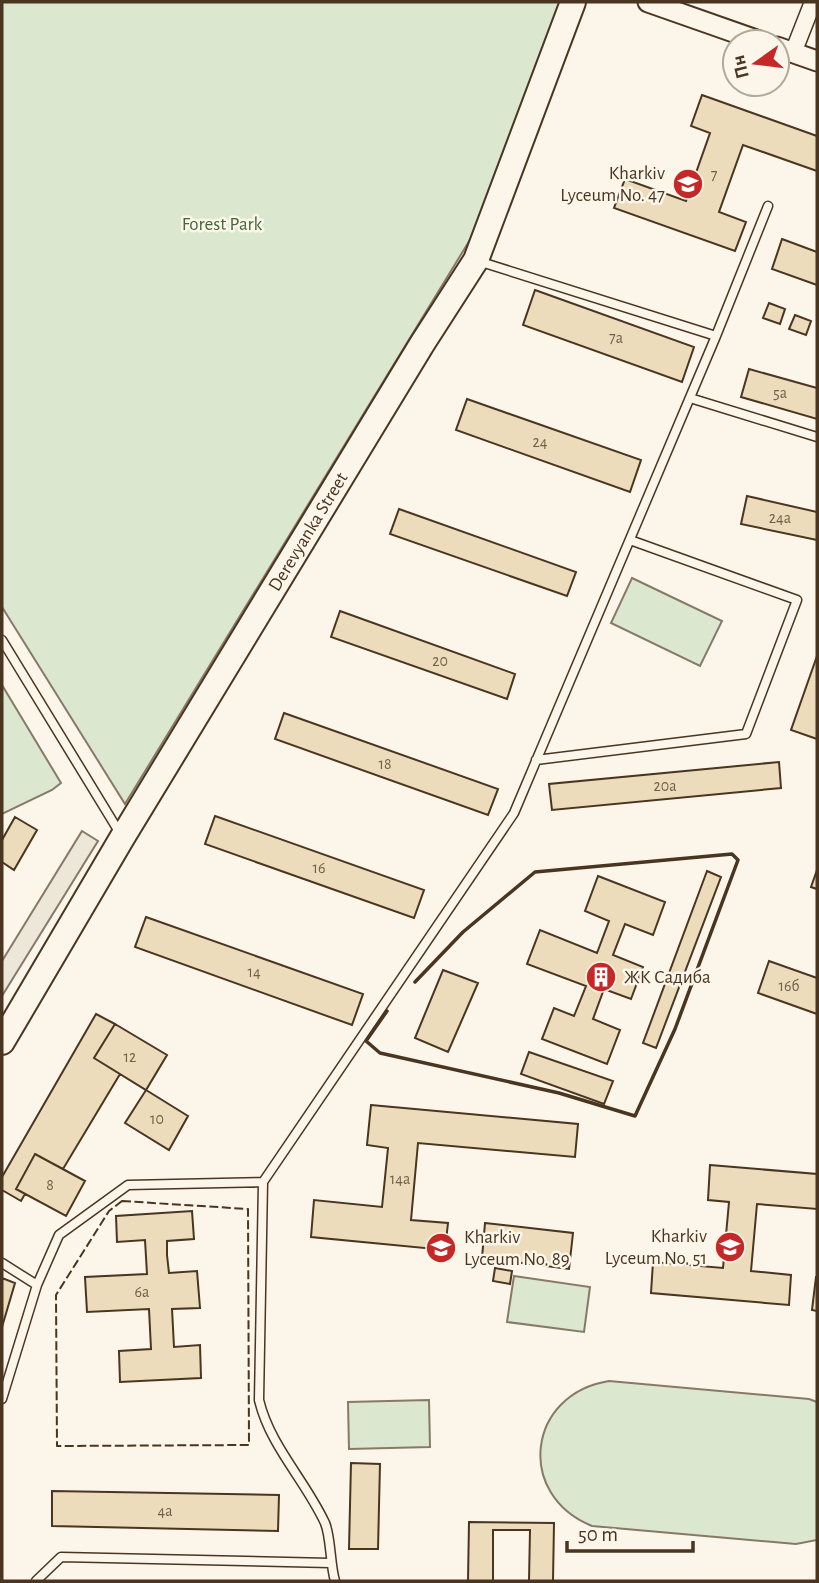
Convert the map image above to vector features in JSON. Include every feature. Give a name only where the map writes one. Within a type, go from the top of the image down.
[{"type":"main road","name":"Derevyanka Street","points":[[2,1042],[122,838],[422,344],[477,260],[573,2]]},
{"type":"street","points":[[648,2],[722,28]]},
{"type":"street","points":[[791,40],[813,2]]},
{"type":"street","points":[[791,52],[817,61]]},
{"type":"lane","points":[[335,1581],[326,1525],[264,1422],[259,1400],[263,1182],[514,813],[716,336],[768,206]]},
{"type":"lane","points":[[477,260],[716,336]]},
{"type":"lane","points":[[690,398],[817,437]]},
{"type":"lane","points":[[536,760],[746,734],[797,600],[629,540]]},
{"type":"lane","points":[[2,640],[122,838]]},
{"type":"lane","points":[[2,1399],[37,1285],[59,1235],[128,1185],[263,1182]]},
{"type":"lane","points":[[2,1263],[37,1285]]},
{"type":"lane","points":[[36,1581],[61,1557],[330,1563]]},
{"type":"green space","name":"Forest Park","points":[[2,2],[561,2],[476,230],[125,804],[2,607]]},
{"type":"green space","points":[[632,578],[722,621],[700,666],[611,623]]},
{"type":"green space","points":[[2,685],[61,783],[2,814]]},
{"type":"green space","points":[[514,1276],[590,1287],[584,1332],[507,1322]]},
{"type":"green space","points":[[609,1381],[809,1399],[817,1402],[817,1540],[796,1544],[592,1526],[567,1511],[551,1492],[542,1470],[541,1447],[547,1424],[561,1405],[582,1390]]},
{"type":"green space","points":[[429,1400],[430,1447],[349,1449],[348,1402]]},
{"type":"shaded area","points":[[82,831],[98,841],[2,996],[2,961]]},
{"type":"building","points":[[702,95],[817,136],[817,171],[743,145],[719,212],[746,222],[735,251],[614,208],[625,179],[686,201],[710,133],[691,126]]},
{"type":"building","points":[[782,239],[817,252],[817,285],[772,269]]},
{"type":"building","points":[[535,290],[694,347],[682,382],[523,325]]},
{"type":"building","points":[[769,303],[785,309],[780,324],[763,318]]},
{"type":"building","points":[[795,315],[811,321],[806,335],[789,329]]},
{"type":"building","points":[[749,369],[817,388],[817,419],[741,397]]},
{"type":"building","points":[[467,399],[641,460],[630,492],[456,430]]},
{"type":"building","points":[[747,496],[817,512],[817,540],[741,524]]},
{"type":"building","points":[[399,509],[576,572],[567,596],[390,534]]},
{"type":"building","points":[[340,611],[515,674],[507,699],[331,637]]},
{"type":"building","points":[[817,656],[817,739],[791,730]]},
{"type":"building","points":[[284,713],[498,789],[488,815],[275,739]]},
{"type":"building","points":[[779,762],[781,788],[552,810],[549,784]]},
{"type":"building","points":[[215,816],[424,890],[414,918],[205,844]]},
{"type":"building","points":[[15,817],[37,830],[14,870],[2,862],[2,840]]},
{"type":"building","points":[[817,870],[817,889],[811,887]]},
{"type":"building","points":[[707,871],[721,877],[656,1048],[643,1043]]},
{"type":"building","name":"ЖК Садиба","points":[[598,876],[665,902],[653,935],[625,924],[613,955],[643,967],[631,999],[604,989],[593,1019],[620,1030],[607,1064],[542,1039],[554,1008],[574,1016],[586,986],[527,964],[540,930],[597,953],[609,921],[585,911]]},
{"type":"building","points":[[146,917],[363,994],[352,1025],[135,947]]},
{"type":"building","points":[[769,961],[817,978],[817,1014],[758,993]]},
{"type":"building","points":[[443,970],[478,983],[448,1052],[415,1038]]},
{"type":"building","points":[[96,1014],[115,1024],[94,1058],[120,1074],[63,1169],[35,1154],[16,1189],[25,1194],[21,1201],[2,1190],[2,1177]]},
{"type":"building","points":[[115,1024],[167,1055],[146,1090],[94,1058]]},
{"type":"building","points":[[529,1052],[613,1081],[604,1104],[521,1074]]},
{"type":"building","points":[[146,1090],[188,1116],[169,1150],[125,1123]]},
{"type":"building","points":[[371,1105],[578,1124],[575,1157],[418,1143],[411,1220],[448,1223],[445,1250],[311,1237],[314,1200],[382,1207],[388,1148],[367,1145]]},
{"type":"building","points":[[35,1154],[85,1181],[66,1216],[16,1189]]},
{"type":"building","points":[[710,1165],[817,1174],[817,1209],[757,1204],[751,1271],[791,1275],[789,1305],[651,1293],[653,1262],[723,1268],[729,1202],[708,1200]]},
{"type":"building","points":[[192,1211],[194,1239],[167,1241],[167,1255],[169,1273],[197,1271],[200,1308],[172,1309],[174,1347],[200,1345],[201,1378],[120,1382],[119,1351],[151,1349],[149,1309],[87,1312],[85,1277],[147,1274],[145,1240],[117,1242],[116,1216]]},
{"type":"building","points":[[485,1223],[573,1233],[569,1269],[482,1258]]},
{"type":"building","points":[[495,1268],[512,1271],[510,1284],[493,1281]]},
{"type":"building","points":[[817,1277],[817,1311],[812,1310]]},
{"type":"building","points":[[2,1278],[15,1283],[2,1327]]},
{"type":"building","points":[[351,1463],[380,1464],[378,1549],[349,1549]]},
{"type":"building","points":[[52,1491],[279,1495],[278,1531],[52,1526]]},
{"type":"building","points":[[469,1522],[554,1523],[553,1581],[529,1581],[530,1530],[493,1530],[493,1581],[468,1581]]},
{"type":"fence","points":[[122,1201],[248,1209],[249,1445],[57,1446],[56,1295],[109,1211],[122,1201]]},
{"type":"wall","points":[[387,1011],[366,1041],[380,1053],[559,1093],[635,1116],[675,1029],[738,860],[732,854],[535,872],[463,932],[415,982]]},
{"type":"place","name":"Kharkiv Lyceum No. 47","points":[[688,184]]},
{"type":"place","name":"ЖК Садиба","points":[[601,977]]},
{"type":"place","name":"Kharkiv Lyceum No. 51","points":[[730,1247]]},
{"type":"place","name":"Kharkiv Lyceum No. 89","points":[[441,1248]]}]
